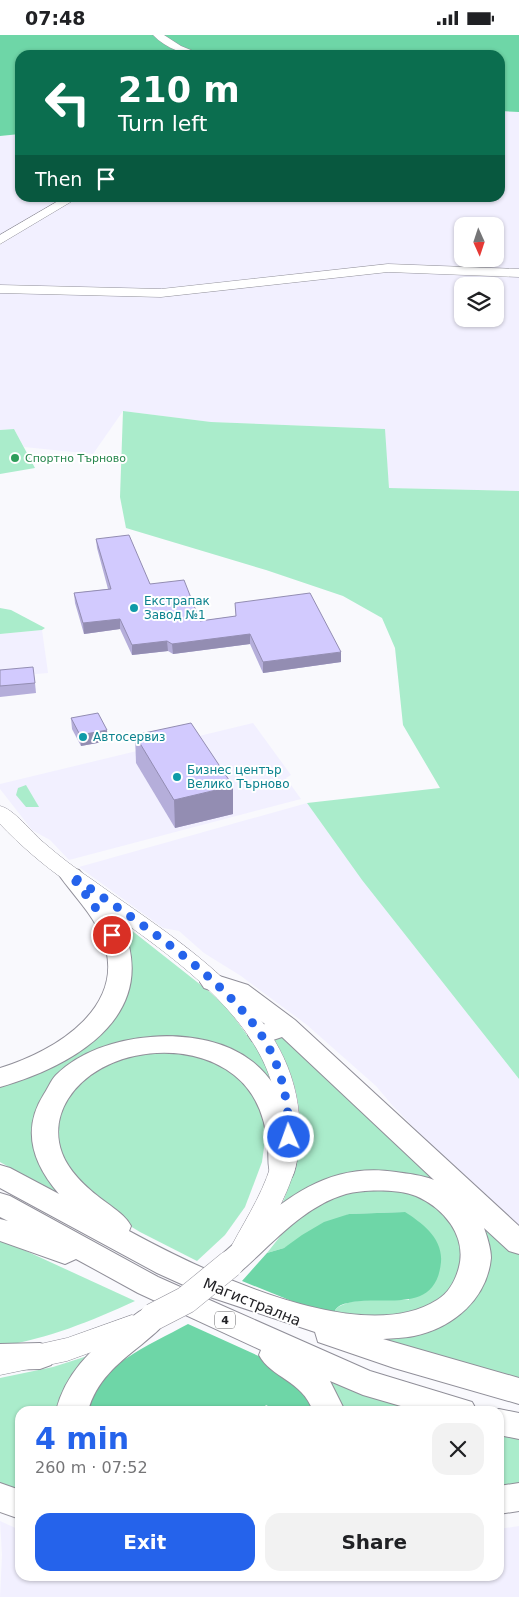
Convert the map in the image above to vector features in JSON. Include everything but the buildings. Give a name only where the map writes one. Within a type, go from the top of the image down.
[{"type":"main road","points":[[158,35],[186,50]]},
{"type":"main road","points":[[0,240],[66,202]]},
{"type":"main road","points":[[0,245],[18,231]]},
{"type":"main road","points":[[0,291],[175,292],[388,268],[519,273]]},
{"type":"main road","points":[[0,812],[23,836],[71,875],[149,931],[213,982],[236,1004],[261,1035],[277,1065],[287,1101],[289,1137],[282,1170],[263,1214],[244,1246],[230,1264]]},
{"type":"main road","points":[[0,1078],[46,1062],[77,1042],[100,1020],[116,992],[121,966],[116,945],[107,923],[71,875]]},
{"type":"main road","points":[[213,982],[239,991],[286,1027],[378,1110],[519,1243]]},
{"type":"main road","points":[[261,1035],[286,1027]]},
{"type":"main road","points":[[158,1275],[70,1188],[51,1160],[45,1143],[47,1115],[54,1097],[74,1074],[101,1058],[121,1050],[144,1045],[185,1045],[223,1056],[251,1075],[269,1097],[279,1134],[282,1170]]},
{"type":"main road","name":"Магистрална","points":[[0,1175],[158,1275],[233,1294],[331,1334],[449,1372],[519,1391]]},
{"type":"main road","points":[[0,1364],[40,1357],[89,1343],[154,1317],[186,1300],[291,1211],[309,1199],[347,1183],[392,1180],[416,1185],[446,1200],[460,1213],[474,1238],[477,1254],[474,1278],[458,1302],[435,1317],[402,1327],[364,1328],[335,1324],[233,1294]]},
{"type":"main road","name":"4","points":[[0,1204],[158,1275],[212,1315],[363,1382],[444,1406]]},
{"type":"main road","points":[[0,1230],[158,1275]]},
{"type":"main road","points":[[212,1315],[310,1379],[323,1396],[327,1406]]},
{"type":"main road","points":[[74,1406],[78,1391],[95,1367],[154,1317]]},
{"type":"main road","points":[[0,1357],[40,1357]]},
{"type":"main road","points":[[504,1423],[519,1426]]},
{"type":"main road","points":[[0,1497],[15,1503]]},
{"type":"main road","points":[[504,1499],[519,1497]]},
{"type":"shaded area","points":[[505,111],[519,112],[519,491],[389,488],[384,429],[210,422],[123,411],[93,454],[24,447],[14,429],[0,430],[0,245],[15,233],[0,240],[0,136],[15,134],[15,202],[505,202]]},
{"type":"shaded area","points":[[42,630],[48,673],[0,677],[0,634]]},
{"type":"shaded area","points":[[253,723],[291,775],[286,778],[301,799],[69,860],[50,840],[32,830],[0,789],[0,784]]},
{"type":"shaded area","points":[[307,803],[362,880],[519,1079],[519,1233],[472,1188],[376,1086],[307,1025],[241,976],[204,953],[179,931],[163,928],[79,867]]},
{"type":"shaded area","points":[[0,1521],[15,1528],[15,1581],[504,1581],[504,1528],[519,1526],[519,1597],[0,1597],[2,1555]]},
{"type":"green space","points":[[0,35],[519,35],[519,112],[505,111],[505,50],[15,50],[15,134],[0,136]]},
{"type":"green space","points":[[123,411],[211,422],[385,429],[389,488],[519,491],[519,1079],[362,880],[307,803],[440,788],[403,725],[395,648],[382,618],[343,596],[266,570],[126,528],[120,497]]},
{"type":"green space","name":"Спортно Търново","points":[[14,429],[35,468],[0,474],[0,430]]},
{"type":"green space","points":[[0,608],[11,610],[45,628],[42,630],[0,634]]},
{"type":"green space","points":[[26,785],[39,807],[26,807],[16,795],[18,788]]},
{"type":"green space","points":[[107,911],[211,993],[228,1009],[261,1054],[274,1088],[163,1039],[52,1088],[60,1196],[0,1162],[0,1083],[109,1017]]},
{"type":"green space","points":[[283,1034],[519,1253],[519,1380],[373,1338],[411,1334],[484,1257],[408,1177],[279,1212],[295,1166],[300,1123],[293,1081],[273,1037]]},
{"type":"green space","points":[[158,1051],[209,1058],[248,1082],[267,1125],[262,1162],[245,1207],[225,1235],[197,1261],[140,1232],[107,1212],[58,1157],[57,1112],[73,1085],[114,1060]]},
{"type":"green space","points":[[395,1187],[438,1203],[465,1240],[457,1289],[405,1320],[336,1316],[335,1310],[349,1303],[359,1301],[381,1299],[409,1300],[405,1212],[349,1214],[284,1248],[267,1253],[293,1220],[341,1192]]},
{"type":"green space","points":[[405,1212],[430,1232],[441,1253],[437,1278],[430,1289],[420,1296],[408,1299],[347,1303],[340,1305],[335,1310],[336,1316],[304,1306],[242,1281],[267,1253],[284,1248],[324,1222],[349,1214]]},
{"type":"green space","points":[[0,1239],[135,1301],[52,1334],[0,1346]]},
{"type":"green space","points":[[188,1324],[263,1358],[318,1406],[82,1406],[98,1382],[111,1369],[141,1349]]},
{"type":"green space","points":[[103,1351],[65,1401],[64,1406],[15,1406],[15,1493],[0,1486],[0,1378],[53,1367]]},
{"type":"green space","points":[[318,1377],[423,1406],[336,1406]]},
{"type":"green space","points":[[504,1428],[519,1432],[519,1490],[504,1492]]},
{"type":"place","name":"Спортно Търново","points":[[15,458]]},
{"type":"place","name":"Екстрапак Завод №1","points":[[134,608]]},
{"type":"place","name":"Автосервиз","points":[[83,737]]},
{"type":"place","name":"Бизнес център Велико Търново","points":[[177,777]]},
{"type":"route","points":[[112,935],[107,923],[71,875],[170,947],[213,982],[247,1017],[269,1047],[277,1065],[287,1101],[289,1137]]}]
